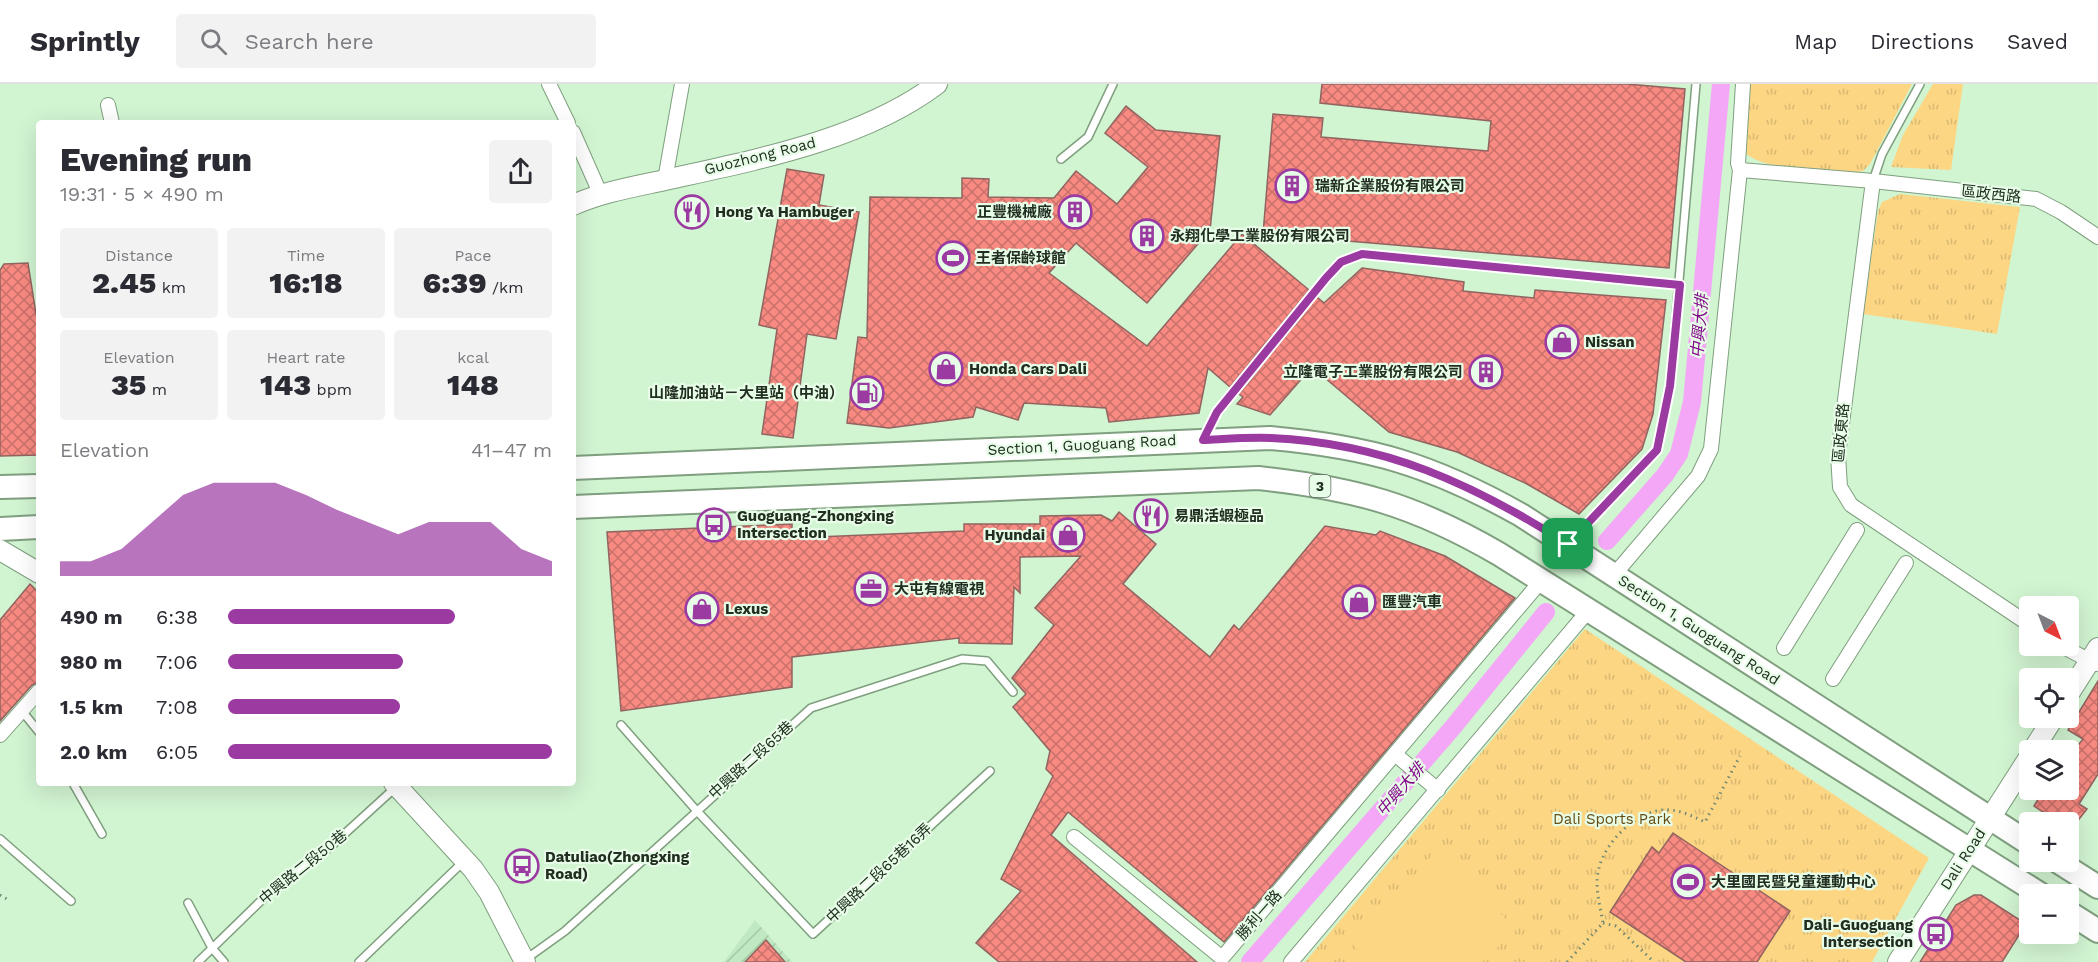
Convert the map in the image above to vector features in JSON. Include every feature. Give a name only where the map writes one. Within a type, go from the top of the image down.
[{"type":"main road","name":"Section 1, Guoguang Road","points":[[576,468],[1270,438],[1323,443],[1403,460],[1484,494],[1568,544],[2019,836]]},
{"type":"main road","name":"3","points":[[576,507],[1258,478],[1344,490],[1403,507],[1464,533],[2025,884]]},
{"type":"main road","points":[[0,487],[36,486]]},
{"type":"main road","points":[[0,529],[36,527]]},
{"type":"main road","points":[[2074,872],[2098,887]]},
{"type":"main road","points":[[2079,919],[2098,931]]},
{"type":"street","points":[[549,84],[567,120]]},
{"type":"street","points":[[665,180],[682,84]]},
{"type":"street","name":"Guozhong Road","points":[[576,204],[600,193],[665,180],[822,141],[881,119],[937,84]]},
{"type":"street","points":[[1614,575],[1694,481],[1712,449],[1740,170],[1743,84]]},
{"type":"street","points":[[108,105],[111,120]]},
{"type":"street","points":[[576,139],[600,193]]},
{"type":"street","name":"區政西路","points":[[1740,170],[1873,181],[2036,199],[2061,212],[2098,237]]},
{"type":"street","name":"區政東路","points":[[1873,181],[1838,455],[1840,487],[1851,505],[2019,618]]},
{"type":"street","points":[[1784,648],[1857,530]]},
{"type":"street","points":[[0,550],[36,571]]},
{"type":"street","points":[[1833,679],[1906,562]]},
{"type":"street","name":"勝利一路","points":[[1074,837],[1222,958],[1541,581]]},
{"type":"street","points":[[1291,962],[1588,611]]},
{"type":"street","points":[[2077,656],[2095,658]]},
{"type":"street","points":[[2079,680],[2095,658]]},
{"type":"street","points":[[0,735],[36,695]]},
{"type":"street","points":[[1396,755],[1438,790]]},
{"type":"street","name":"Dali Road","points":[[1898,962],[2019,773]]},
{"type":"street","points":[[394,786],[466,860],[489,892],[524,961]]},
{"type":"lane","points":[[1061,159],[1088,137],[1113,84]]},
{"type":"lane","points":[[1568,544],[1657,450],[1670,386],[1696,84]]},
{"type":"lane","points":[[1873,181],[1882,154],[1920,84]]},
{"type":"lane","points":[[1203,440],[1217,412],[1326,278],[1341,262],[1362,254],[1680,285]]},
{"type":"lane","name":"中興路二段65巷","points":[[524,961],[565,931],[811,708],[962,659],[987,661],[1012,692]]},
{"type":"lane","points":[[22,711],[36,728]]},
{"type":"lane","points":[[621,726],[696,810]]},
{"type":"lane","name":"中興路二段65巷16弄","points":[[696,810],[813,934],[990,771]]},
{"type":"lane","points":[[75,786],[102,834]]},
{"type":"lane","name":"中興路二段50巷","points":[[198,962],[273,889],[328,848],[390,786]]},
{"type":"lane","points":[[0,839],[71,901]]},
{"type":"lane","points":[[359,962],[466,860]]},
{"type":"lane","points":[[188,903],[212,948],[224,962]]},
{"type":"path","points":[[1603,923],[1597,892],[1599,868],[1609,845],[1634,821],[1651,813],[1668,809],[1687,813],[1705,822],[1740,756]]},
{"type":"path","points":[[0,896],[7,899]]},
{"type":"path","points":[[1567,962],[1603,923]]},
{"type":"path","points":[[1603,923],[1616,926],[1654,962]]},
{"type":"shaded area","points":[[755,920],[792,962],[724,962]]},
{"type":"green space","points":[[1750,84],[1912,84],[1870,164],[1863,171],[1857,172],[1783,167],[1769,164],[1745,153]]},
{"type":"green space","points":[[1933,84],[1963,84],[1951,170],[1891,167],[1903,135]]},
{"type":"green space","points":[[1900,194],[2020,207],[1997,334],[1863,314],[1878,211],[1882,202]]},
{"type":"green space","name":"Dali Sports Park","points":[[1585,629],[1929,858],[1872,962],[1305,962]]},
{"type":"green space","points":[[1439,848],[1516,930],[1482,962],[1370,962],[1352,944]]},
{"type":"building","points":[[1322,84],[1627,84],[1685,89],[1669,268],[1263,234],[1273,114],[1323,118],[1321,137],[1488,151],[1491,121],[1320,103]]},
{"type":"building","points":[[1126,106],[1156,130],[1220,136],[1210,230],[1147,303],[1076,243],[1049,273],[1147,346],[1242,234],[1309,290],[1230,387],[1208,368],[1199,413],[1109,422],[1106,408],[1024,403],[1018,420],[976,407],[973,417],[889,428],[847,423],[858,337],[867,338],[870,197],[962,198],[962,178],[989,179],[988,197],[1054,198],[1076,171],[1117,204],[1148,167],[1105,133]]},
{"type":"building","points":[[787,169],[824,175],[819,205],[859,212],[836,339],[807,334],[793,438],[762,434],[777,329],[759,325]]},
{"type":"building","points":[[28,263],[36,314],[36,455],[0,456],[0,270],[4,264]]},
{"type":"building","points":[[1362,268],[1464,282],[1463,291],[1534,298],[1535,290],[1666,300],[1653,414],[1642,449],[1579,514],[1527,484],[1457,452],[1389,432],[1312,367],[1270,415],[1237,404],[1243,397],[1239,394],[1317,297],[1324,303]]},
{"type":"building","points":[[1119,512],[1156,544],[1123,584],[1210,657],[1234,625],[1239,630],[1325,526],[1376,535],[1380,531],[1445,556],[1515,598],[1224,942],[1068,812],[1051,835],[1197,962],[999,962],[976,943],[1021,891],[1001,879],[1053,776],[1046,769],[1050,751],[1013,707],[1026,694],[1012,678],[1054,625],[1035,608],[1081,556],[1020,557],[1020,593],[1014,587],[1012,644],[959,643],[959,638],[792,657],[792,687],[621,711],[607,532],[792,524],[792,538],[964,531],[964,524],[1040,524],[1040,516],[1101,515],[1112,521]]},
{"type":"building","points":[[30,584],[36,590],[36,683],[0,721],[0,620]]},
{"type":"building","points":[[2098,681],[2098,774],[2079,804],[2087,809],[2079,819],[2079,812],[2043,812],[2034,806],[2038,800],[2079,800],[2079,744],[2083,739],[2068,730],[2079,728],[2079,712]]},
{"type":"building","name":"大里國民暨兒童運動中心","points":[[1673,833],[1790,911],[1757,962],[1686,962],[1610,912],[1652,847],[1659,853]]},
{"type":"building","points":[[1974,895],[1981,895],[2019,919],[2019,935],[2002,962],[1920,962],[1956,905]]},
{"type":"building","points":[[766,940],[785,962],[745,962]]},
{"type":"waterway","name":"中興大排","points":[[1607,541],[1665,475],[1679,454],[1692,402],[1721,84]]},
{"type":"waterway","name":"中興大排","points":[[1250,962],[1454,726],[1546,612]]},
{"type":"place","name":"瑞新企業股份有限公司","points":[[1292,186]]},
{"type":"place","name":"Hong Ya Hambuger","points":[[692,212]]},
{"type":"place","name":"正豐機械廠","points":[[1075,212]]},
{"type":"place","name":"永翔化學工業股份有限公司","points":[[1147,236]]},
{"type":"place","name":"王者保齡球館","points":[[953,258]]},
{"type":"place","name":"Nissan","points":[[1562,342]]},
{"type":"place","name":"Honda Cars Dali","points":[[946,369]]},
{"type":"place","name":"立隆電子工業股份有限公司","points":[[1486,372]]},
{"type":"place","name":"山隆加油站－大里站（中油）","points":[[867,393]]},
{"type":"place","name":"易鼎活蝦極品","points":[[1151,516]]},
{"type":"place","name":"Guoguang-Zhongxing Intersection","points":[[714,525]]},
{"type":"place","name":"Hyundai","points":[[1068,535]]},
{"type":"place","name":"大屯有線電視","points":[[871,589]]},
{"type":"place","name":"匯豐汽車","points":[[1359,602]]},
{"type":"place","name":"Lexus","points":[[702,609]]},
{"type":"place","name":"Datuliao(Zhongxing Road)","points":[[522,866]]},
{"type":"place","name":"大里國民暨兒童運動中心","points":[[1688,882]]},
{"type":"place","name":"Dali-Guoguang Intersection","points":[[1936,934]]},
{"type":"route","points":[[1362,254],[1680,285],[1670,386],[1657,450],[1568,544],[1484,494],[1434,471],[1403,460],[1323,443],[1270,438],[1203,440],[1217,412],[1326,278],[1341,262],[1362,254]]}]
